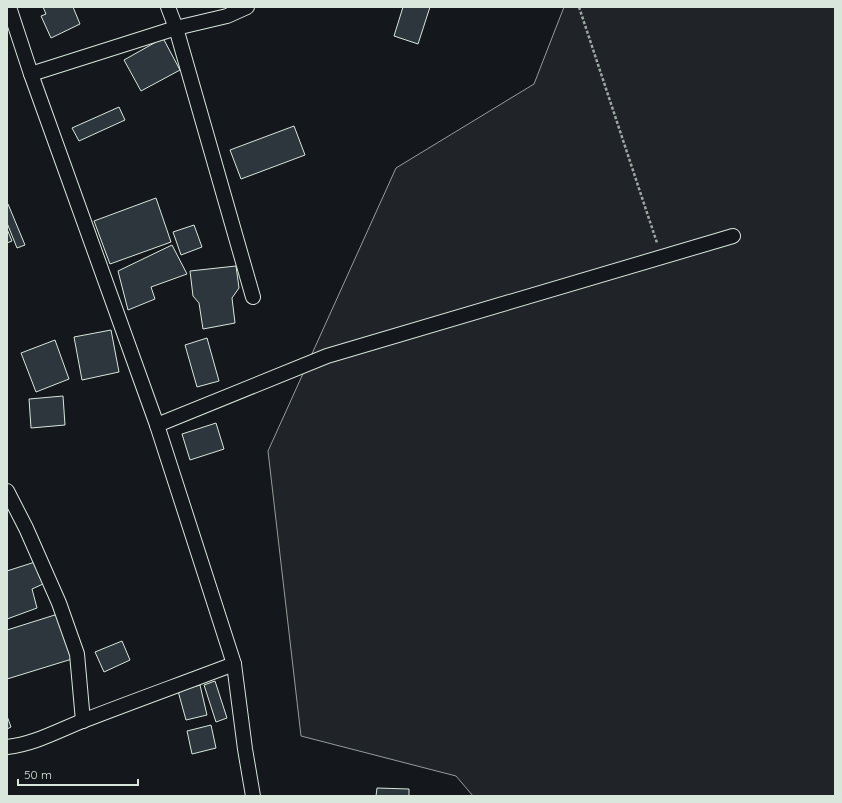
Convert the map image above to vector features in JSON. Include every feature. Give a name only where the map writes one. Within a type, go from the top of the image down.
[{"type":"street","points":[[9,7],[31,74],[157,425],[234,664],[245,749],[253,796]]},
{"type":"street","points":[[168,7],[176,28],[253,297]]},
{"type":"street","points":[[31,74],[176,28],[227,16],[247,7]]},
{"type":"street","points":[[157,425],[327,356],[733,236]]},
{"type":"street","points":[[7,491],[26,528],[59,603],[77,654],[83,721]]},
{"type":"street","points":[[7,747],[20,746],[39,740],[83,721],[234,664]]},
{"type":"path","points":[[579,7],[662,257]]},
{"type":"shaded area","points":[[564,7],[835,7],[835,796],[473,796],[456,776],[301,736],[268,451],[396,168],[534,84]]},
{"type":"building","points":[[43,7],[73,7],[80,24],[51,38],[41,16],[46,14]]},
{"type":"building","points":[[403,7],[430,7],[418,44],[394,36]]},
{"type":"building","points":[[163,38],[180,70],[141,91],[124,60]]},
{"type":"building","points":[[119,107],[125,120],[79,141],[72,128]]},
{"type":"building","points":[[294,126],[305,155],[241,179],[230,150]]},
{"type":"building","points":[[156,198],[171,242],[110,264],[94,221]]},
{"type":"building","points":[[8,204],[25,245],[17,248],[7,223]]},
{"type":"building","points":[[194,225],[202,247],[181,255],[173,232]]},
{"type":"building","points":[[7,229],[12,241],[7,243]]},
{"type":"building","points":[[172,245],[187,274],[151,287],[155,299],[128,310],[118,271]]},
{"type":"building","points":[[236,266],[239,288],[232,298],[235,323],[203,329],[199,303],[193,296],[190,271]]},
{"type":"building","points":[[111,330],[119,372],[82,380],[74,337]]},
{"type":"building","points":[[207,338],[219,381],[197,387],[185,345]]},
{"type":"building","points":[[55,340],[69,379],[36,392],[21,353]]},
{"type":"building","points":[[63,396],[65,425],[31,428],[29,399]]},
{"type":"building","points":[[216,423],[224,449],[190,460],[182,434]]},
{"type":"building","points":[[35,562],[43,584],[32,589],[37,608],[7,619],[7,571]]},
{"type":"building","points":[[58,614],[72,659],[7,679],[7,630]]},
{"type":"building","points":[[122,641],[130,660],[104,672],[95,652]]},
{"type":"building","points":[[215,681],[227,718],[216,722],[204,685]]},
{"type":"building","points":[[200,685],[207,715],[186,720],[178,691]]},
{"type":"building","points":[[7,716],[11,727],[7,729]]},
{"type":"building","points":[[211,725],[216,748],[192,754],[187,731]]},
{"type":"building","points":[[377,788],[409,789],[409,796],[376,796]]}]
